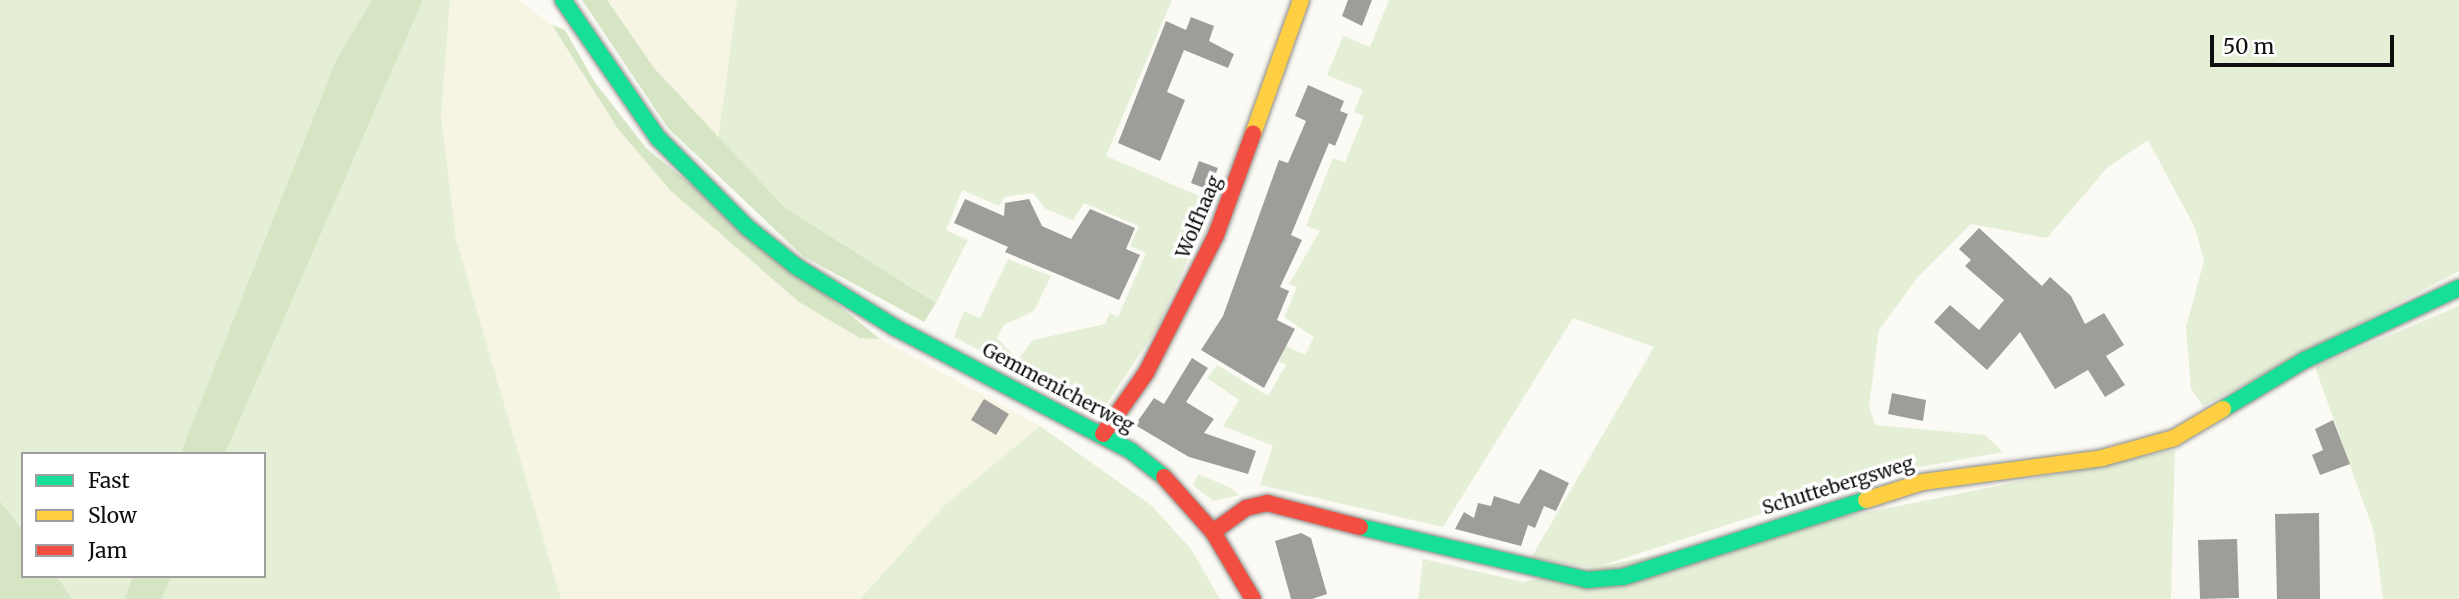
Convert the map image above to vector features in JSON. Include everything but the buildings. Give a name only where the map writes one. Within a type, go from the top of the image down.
[{"type":"street","name":"Gemmenicherweg","points":[[563,0],[657,138],[748,228],[797,267],[894,327],[1103,434],[1171,484],[1213,532],[1253,599]]},
{"type":"street","name":"Wolfhaag","points":[[1103,434],[1146,373],[1216,235],[1301,0]]},
{"type":"street","name":"Schuttebergsweg","points":[[1213,532],[1246,508],[1267,503],[1547,573],[1623,577],[1923,482],[2102,458],[2174,438],[2305,360],[2459,288]]},
{"type":"shaded area","points":[[450,0],[518,0],[552,25],[618,129],[670,190],[799,302],[880,339],[1040,426],[945,505],[860,599],[561,599],[456,239],[441,117]]},
{"type":"shaded area","points":[[607,0],[737,0],[718,140],[654,68]]},
{"type":"green space","points":[[0,0],[372,0],[336,60],[181,452],[21,452],[21,527],[0,501]]},
{"type":"green space","points":[[372,0],[423,0],[226,452],[181,452],[336,60]]},
{"type":"green space","points":[[423,0],[450,0],[441,117],[456,239],[561,599],[162,599],[171,578],[266,578],[266,452],[226,452]]},
{"type":"green space","points":[[582,0],[607,0],[654,68],[784,207],[936,303],[924,322],[803,256],[668,128]]},
{"type":"green space","points":[[737,0],[1172,0],[1106,156],[1213,202],[1158,327],[1107,403],[1089,407],[954,337],[964,311],[980,318],[1008,259],[1051,276],[1034,311],[1004,325],[997,338],[1018,360],[1033,340],[1105,324],[1110,313],[1118,317],[1146,253],[1130,246],[1139,226],[1084,203],[1073,220],[1046,209],[1033,193],[1004,197],[999,206],[962,190],[946,230],[968,240],[936,303],[784,207],[718,140]]},
{"type":"green space","points":[[1389,0],[2459,0],[2459,271],[2203,406],[2191,389],[2186,327],[2204,261],[2195,228],[2148,140],[2107,168],[2047,238],[1971,224],[1917,278],[1879,330],[1869,406],[1875,425],[1985,435],[2003,452],[1887,473],[1594,568],[1531,558],[1654,347],[1573,318],[1443,527],[1260,485],[1273,446],[1223,426],[1239,400],[1207,378],[1217,365],[1268,396],[1286,365],[1255,349],[1262,334],[1305,355],[1314,337],[1284,317],[1297,287],[1289,284],[1320,231],[1306,226],[1333,158],[1345,162],[1364,116],[1354,112],[1363,90],[1327,75],[1343,36],[1370,47]]},
{"type":"green space","points":[[552,25],[565,30],[594,81],[646,148],[880,339],[860,338],[799,302],[670,190],[618,129]]},
{"type":"green space","points":[[2459,306],[2459,599],[2383,599],[2374,532],[2315,367]]},
{"type":"green space","points":[[1040,426],[1151,505],[1191,549],[1220,599],[860,599],[945,505]]},
{"type":"green space","points":[[2175,450],[2171,599],[1418,599],[1423,559],[1523,582]]},
{"type":"green space","points":[[1198,474],[1229,487],[1240,495],[1213,501],[1193,485]]},
{"type":"green space","points":[[0,501],[21,527],[21,578],[58,578],[72,599],[0,599]]},
{"type":"green space","points":[[58,578],[132,578],[124,599],[72,599]]},
{"type":"green space","points":[[132,578],[171,578],[162,599],[124,599]]},
{"type":"traffic: fast","points":[[563,0],[658,138],[748,228],[797,267],[894,327],[1131,451],[1164,477]]},
{"type":"traffic: fast","points":[[2223,409],[2305,360],[2459,288]]},
{"type":"traffic: fast","points":[[1360,527],[1587,580],[1623,577],[1866,500]]},
{"type":"traffic: slow","points":[[1253,134],[1301,0]]},
{"type":"traffic: slow","points":[[1866,500],[1923,482],[2102,458],[2174,438],[2223,409]]},
{"type":"traffic: jam","points":[[1103,434],[1146,373],[1216,235],[1253,134]]},
{"type":"traffic: jam","points":[[1164,477],[1213,532],[1253,599]]},
{"type":"traffic: jam","points":[[1213,532],[1246,508],[1267,503],[1360,527]]}]
